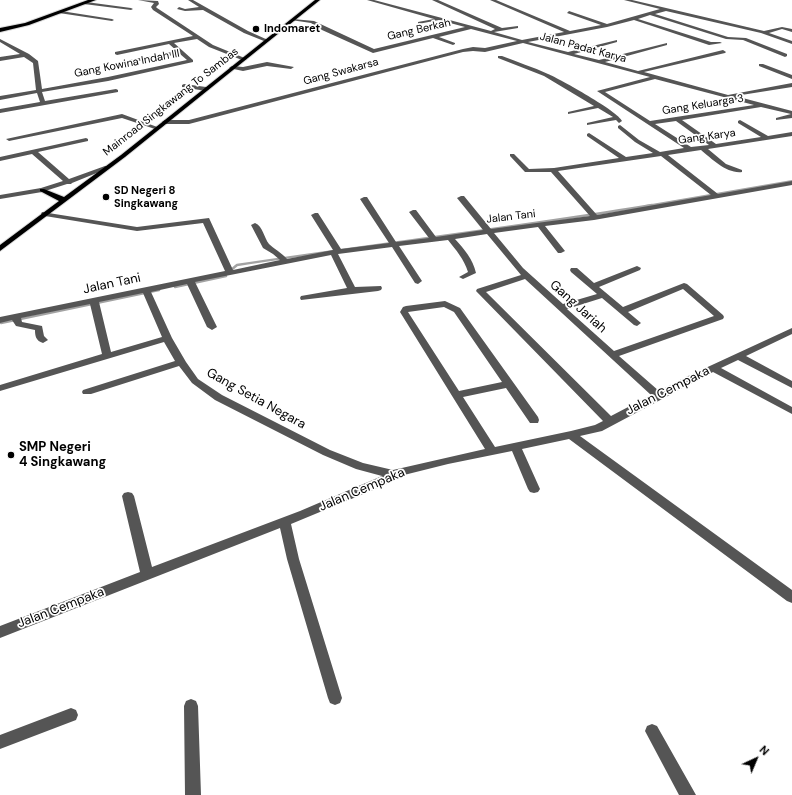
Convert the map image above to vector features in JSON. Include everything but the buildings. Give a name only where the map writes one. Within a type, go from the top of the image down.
[{"type":"highway","points":[[0,30],[27,24],[93,0]]},
{"type":"main road","name":"Mainroad Singkawang To Sambas","points":[[107,167],[157,128],[169,122],[206,89],[318,0]]},
{"type":"main road","points":[[0,249],[107,167]]},
{"type":"main road","points":[[42,190],[64,200]]},
{"type":"street","points":[[140,0],[157,3],[153,8],[198,37],[217,48],[244,58]]},
{"type":"street","points":[[190,0],[246,32],[266,40]]},
{"type":"street","name":"Jalan Padat Karya","points":[[369,0],[568,54],[792,112]]},
{"type":"street","points":[[434,0],[501,30]]},
{"type":"street","points":[[492,0],[570,33]]},
{"type":"street","points":[[626,0],[764,32],[792,43]]},
{"type":"street","points":[[86,3],[131,9]]},
{"type":"street","points":[[179,8],[185,10],[206,8]]},
{"type":"street","points":[[438,10],[450,8]]},
{"type":"street","name":"Gang Swakarsa","points":[[169,122],[195,121],[463,51],[473,49],[482,50],[607,26],[666,9]]},
{"type":"street","points":[[419,14],[431,11]]},
{"type":"street","points":[[61,12],[112,20]]},
{"type":"street","points":[[569,12],[607,26]]},
{"type":"street","points":[[651,14],[728,38],[744,39],[785,55]]},
{"type":"street","points":[[420,23],[439,19]]},
{"type":"street","points":[[634,19],[711,44],[720,43]]},
{"type":"street","name":"Gang Berkah","points":[[293,20],[312,22],[371,50],[377,51],[471,28]]},
{"type":"street","points":[[488,32],[516,27]]},
{"type":"street","points":[[764,32],[783,28],[792,31]]},
{"type":"street","points":[[117,53],[198,37]]},
{"type":"street","points":[[435,37],[453,44]]},
{"type":"street","points":[[682,39],[690,37]]},
{"type":"street","points":[[0,40],[27,55],[36,62],[39,91],[43,103]]},
{"type":"street","points":[[568,54],[615,41]]},
{"type":"street","name":"Gang Kowina Indah III","points":[[39,91],[120,77],[191,61],[171,43]]},
{"type":"street","points":[[600,62],[666,44]]},
{"type":"street","points":[[482,50],[546,75],[600,106],[619,122],[637,141],[660,154],[714,194]]},
{"type":"street","points":[[124,63],[181,52]]},
{"type":"street","points":[[640,72],[723,52]]},
{"type":"street","points":[[0,59],[27,55]]},
{"type":"street","points":[[234,68],[242,69],[267,64],[290,68]]},
{"type":"street","points":[[761,65],[792,77]]},
{"type":"street","points":[[655,77],[600,91],[689,149]]},
{"type":"street","points":[[727,96],[792,84]]},
{"type":"street","points":[[184,86],[206,89]]},
{"type":"street","points":[[0,98],[39,91]]},
{"type":"street","points":[[0,111],[116,91]]},
{"type":"street","name":"Gang Keluarga 3","points":[[650,124],[743,109],[760,104]]},
{"type":"street","points":[[570,113],[600,106]]},
{"type":"street","points":[[9,139],[122,116],[157,128]]},
{"type":"street","points":[[778,119],[792,116]]},
{"type":"street","points":[[676,119],[715,146]]},
{"type":"street","points":[[589,124],[619,122]]},
{"type":"street","points":[[740,122],[767,138]]},
{"type":"street","name":"Gang Karya","points":[[512,155],[528,172],[554,170],[792,134]]},
{"type":"street","points":[[589,135],[624,159]]},
{"type":"street","points":[[0,159],[86,140]]},
{"type":"street","points":[[702,148],[724,165],[740,171]]},
{"type":"street","points":[[34,152],[69,182]]},
{"type":"street","name":"Mainroad Singkawang To Sambas","points":[[0,197],[42,190],[69,182],[107,167]]},
{"type":"street","points":[[554,170],[555,174],[593,216]]},
{"type":"street","name":"Jalan Tani","points":[[0,320],[17,319],[147,293],[230,270],[393,242],[539,224],[593,216],[714,194],[792,183]]},
{"type":"street","name":"Gang Jariah","points":[[461,198],[485,230],[526,276],[659,396]]},
{"type":"street","points":[[364,199],[418,281]]},
{"type":"street","points":[[413,212],[432,237]]},
{"type":"street","points":[[45,214],[137,229],[206,220],[230,270]]},
{"type":"street","points":[[315,215],[336,252],[352,290]]},
{"type":"street","points":[[539,224],[561,250]]},
{"type":"street","points":[[255,225],[266,246],[276,252],[284,261]]},
{"type":"street","points":[[449,236],[470,265],[472,273],[463,277]]},
{"type":"street","points":[[593,286],[637,268]]},
{"type":"street","points":[[574,270],[637,323]]},
{"type":"street","points":[[526,276],[480,291],[610,421]]},
{"type":"street","points":[[190,281],[212,327]]},
{"type":"street","points":[[612,355],[720,317],[684,286],[622,311]]},
{"type":"street","points":[[304,298],[352,290],[378,288]]},
{"type":"street","name":"Gang Setia Negara","points":[[147,293],[167,338],[181,362],[200,386],[292,435],[354,464],[370,470],[393,474]]},
{"type":"street","points":[[560,308],[604,295]]},
{"type":"street","points":[[94,304],[107,355]]},
{"type":"street","points":[[492,451],[404,312],[406,309],[445,304],[457,310],[534,420]]},
{"type":"street","points":[[17,319],[23,326],[39,328],[40,337],[43,340]]},
{"type":"street","name":"Jalan Cempaka","points":[[0,632],[145,569],[304,514],[381,482],[393,474],[422,466],[516,447],[598,428],[713,368],[792,331]]},
{"type":"street","points":[[0,388],[167,338]]},
{"type":"street","points":[[738,356],[792,385]]},
{"type":"street","points":[[87,392],[181,362]]},
{"type":"street","points":[[713,368],[792,411]]},
{"type":"street","points":[[457,395],[509,384]]},
{"type":"street","points":[[571,435],[792,597]]},
{"type":"street","points":[[516,447],[534,489]]},
{"type":"street","points":[[128,496],[145,569]]},
{"type":"street","points":[[284,521],[335,698]]},
{"type":"street","points":[[191,706],[193,795]]},
{"type":"street","points":[[0,742],[71,715]]},
{"type":"street","points":[[652,731],[688,795]]},
{"type":"waterway","points":[[650,205],[792,181]]},
{"type":"waterway","points":[[231,270],[237,265],[650,205]]},
{"type":"waterway","points":[[646,206],[650,205]]},
{"type":"waterway","points":[[175,287],[226,276]]},
{"type":"waterway","points":[[1,323],[159,290]]},
{"type":"place","name":"Indomaret","points":[[256,29]]},
{"type":"place","name":"SD Negeri 8 Singkawang","points":[[106,197]]},
{"type":"place","name":"SMP Negeri 4 Singkawang","points":[[11,455]]}]
